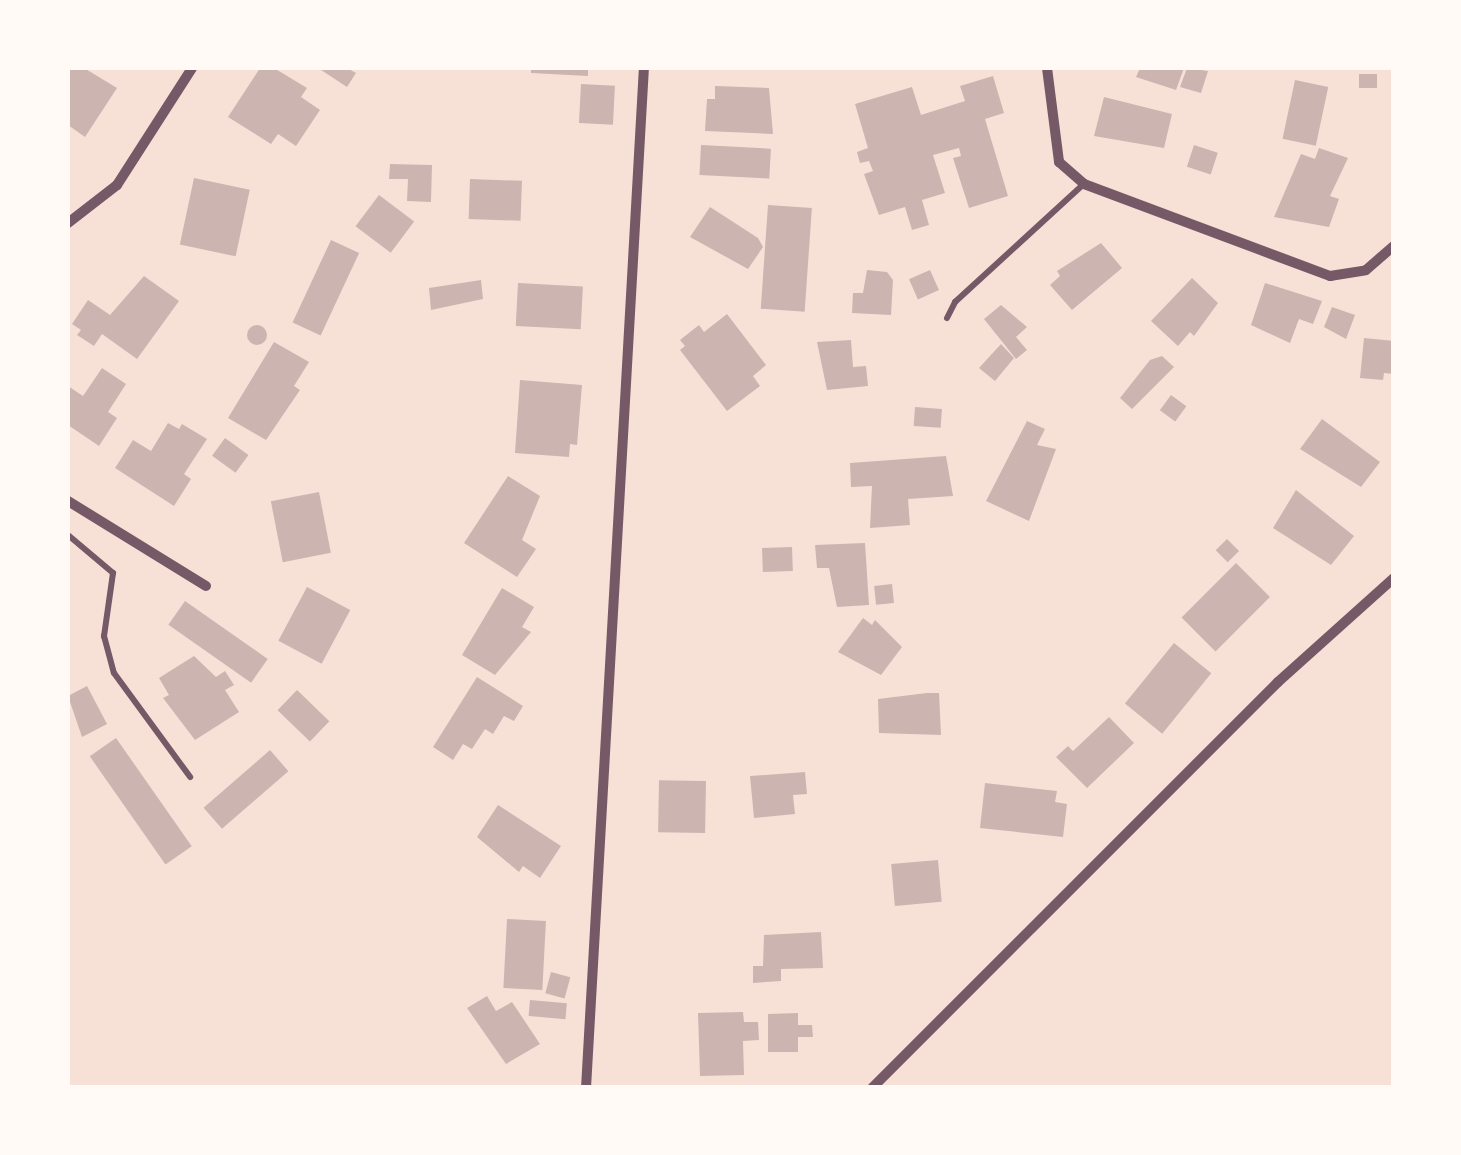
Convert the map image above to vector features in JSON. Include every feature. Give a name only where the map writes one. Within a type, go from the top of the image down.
[{"type":"street","points":[[68,223],[117,185],[192,68]]},
{"type":"street","points":[[586,1088],[644,68]]},
{"type":"street","points":[[1047,68],[1059,162],[1084,184],[1330,276],[1366,270],[1394,246]]},
{"type":"street","points":[[68,501],[206,586]]},
{"type":"street","points":[[872,1088],[1278,682],[1394,578]]},
{"type":"lane","points":[[947,318],[956,302],[1084,184]]},
{"type":"lane","points":[[68,535],[113,572],[104,636],[114,673],[190,777]]},
{"type":"building","points":[[68,68],[84,68],[117,88],[85,137],[68,125]]},
{"type":"building","points":[[260,68],[274,68],[307,88],[301,97],[320,110],[296,146],[278,134],[271,144],[228,117]]},
{"type":"building","points":[[318,68],[347,68],[356,73],[347,87]]},
{"type":"building","points":[[531,68],[588,68],[588,76],[531,73]]},
{"type":"building","points":[[1140,68],[1184,68],[1176,90],[1136,77]]},
{"type":"building","points":[[1187,68],[1208,71],[1201,93],[1180,87]]},
{"type":"building","points":[[1359,74],[1377,74],[1377,88],[1359,88]]},
{"type":"building","points":[[993,76],[1004,113],[985,119],[1008,196],[969,208],[953,158],[961,156],[959,148],[933,155],[945,193],[922,200],[929,225],[912,230],[905,207],[879,215],[864,174],[873,171],[869,161],[860,163],[857,152],[868,148],[855,104],[912,87],[921,115],[965,101],[960,86]]},
{"type":"building","points":[[1295,80],[1328,87],[1316,146],[1283,139]]},
{"type":"building","points":[[581,84],[615,86],[613,125],[579,123]]},
{"type":"building","points":[[715,86],[769,88],[773,134],[705,131],[707,99],[715,99]]},
{"type":"building","points":[[1104,97],[1172,114],[1164,148],[1094,136]]},
{"type":"building","points":[[701,145],[771,149],[769,179],[699,175]]},
{"type":"building","points":[[1194,145],[1218,153],[1211,175],[1187,167]]},
{"type":"building","points":[[1319,148],[1348,158],[1330,196],[1339,199],[1329,227],[1274,217],[1301,154],[1315,159]]},
{"type":"building","points":[[390,164],[432,165],[431,202],[407,201],[408,179],[389,179]]},
{"type":"building","points":[[194,178],[250,190],[236,256],[180,245]]},
{"type":"building","points":[[470,179],[522,181],[521,221],[469,219]]},
{"type":"building","points":[[379,195],[414,221],[391,253],[356,226]]},
{"type":"building","points":[[768,205],[812,208],[805,312],[761,309]]},
{"type":"building","points":[[710,207],[758,238],[763,247],[748,269],[690,237]]},
{"type":"building","points":[[331,240],[359,253],[321,336],[293,322]]},
{"type":"building","points":[[1101,243],[1122,268],[1072,310],[1050,285],[1060,276],[1057,271]]},
{"type":"building","points":[[867,270],[887,272],[893,280],[891,315],[852,313],[853,293],[863,293]]},
{"type":"building","points":[[930,270],[939,290],[918,299],[909,279]]},
{"type":"building","points":[[144,276],[179,301],[137,359],[102,334],[94,346],[77,335],[81,330],[72,324],[88,300],[110,315]]},
{"type":"building","points":[[1192,278],[1218,303],[1194,336],[1190,332],[1178,346],[1151,321]]},
{"type":"building","points":[[481,280],[483,299],[431,310],[429,288]]},
{"type":"building","points":[[518,283],[583,286],[581,329],[516,326]]},
{"type":"building","points":[[1265,283],[1322,301],[1313,324],[1299,319],[1290,343],[1251,325]]},
{"type":"building","points":[[1001,305],[1027,327],[1016,337],[1027,350],[1016,359],[984,319]]},
{"type":"building","points":[[1332,307],[1355,315],[1346,339],[1324,327]]},
{"type":"building","points":[[727,314],[766,365],[753,376],[760,386],[727,411],[680,350],[685,346],[680,340],[699,325],[704,332]]},
{"type":"building","points":[[257,325],[267,335],[257,345],[247,335]]},
{"type":"building","points":[[1364,338],[1394,341],[1394,374],[1384,373],[1383,380],[1360,378]]},
{"type":"building","points":[[851,340],[853,367],[866,366],[868,386],[827,390],[817,342]]},
{"type":"building","points":[[274,342],[309,362],[294,386],[300,390],[266,440],[228,418]]},
{"type":"building","points":[[1001,344],[1014,358],[995,381],[979,368]]},
{"type":"building","points":[[1162,356],[1174,367],[1132,409],[1120,398],[1150,360]]},
{"type":"building","points":[[102,368],[126,384],[108,412],[117,418],[99,446],[68,425],[68,386],[83,396]]},
{"type":"building","points":[[520,380],[582,385],[577,445],[570,444],[569,457],[515,453]]},
{"type":"building","points":[[1171,395],[1186,406],[1175,422],[1160,410]]},
{"type":"building","points":[[915,407],[942,409],[941,428],[914,426]]},
{"type":"building","points":[[1322,419],[1380,462],[1361,487],[1300,449]]},
{"type":"building","points":[[1027,421],[1045,429],[1037,445],[1056,449],[1029,521],[986,501]]},
{"type":"building","points":[[168,423],[179,429],[182,424],[207,439],[184,474],[191,479],[174,506],[115,468],[133,440],[151,451]]},
{"type":"building","points":[[225,438],[248,455],[236,473],[212,456]]},
{"type":"building","points":[[946,456],[953,496],[908,499],[910,525],[870,528],[872,486],[851,487],[850,463]]},
{"type":"building","points":[[508,476],[540,496],[522,540],[536,549],[517,577],[464,543]]},
{"type":"building","points":[[1296,490],[1354,536],[1331,565],[1273,528]]},
{"type":"building","points":[[319,492],[331,553],[283,562],[271,501]]},
{"type":"building","points":[[1227,539],[1239,551],[1228,562],[1216,550]]},
{"type":"building","points":[[865,543],[869,605],[837,607],[829,568],[817,568],[815,545]]},
{"type":"building","points":[[792,547],[793,571],[763,572],[762,548]]},
{"type":"building","points":[[1236,563],[1270,597],[1215,651],[1182,617]]},
{"type":"building","points":[[892,584],[894,603],[876,605],[874,586]]},
{"type":"building","points":[[307,587],[350,610],[322,664],[278,641]]},
{"type":"building","points":[[502,588],[534,607],[522,627],[531,632],[495,675],[462,655]]},
{"type":"building","points":[[185,601],[268,659],[251,683],[168,625]]},
{"type":"building","points":[[863,618],[872,625],[875,620],[902,647],[881,675],[838,652]]},
{"type":"building","points":[[1174,643],[1211,673],[1162,734],[1125,704]]},
{"type":"building","points":[[194,656],[216,677],[225,671],[234,685],[225,690],[239,712],[195,740],[163,698],[169,695],[159,678]]},
{"type":"building","points":[[477,677],[523,706],[514,721],[504,716],[493,734],[485,729],[472,749],[463,744],[453,760],[433,747]]},
{"type":"building","points":[[87,686],[107,724],[82,737],[68,696]]},
{"type":"building","points":[[297,690],[329,721],[310,741],[278,710]]},
{"type":"building","points":[[939,693],[941,735],[879,733],[878,699]]},
{"type":"building","points":[[1109,717],[1134,743],[1087,788],[1056,757],[1068,746],[1073,751]]},
{"type":"building","points":[[116,738],[192,846],[165,864],[90,756]]},
{"type":"building","points":[[270,750],[288,771],[222,829],[204,808]]},
{"type":"building","points":[[805,772],[807,794],[793,795],[795,814],[754,818],[750,776]]},
{"type":"building","points":[[659,780],[706,781],[705,833],[658,832]]},
{"type":"building","points":[[985,783],[1057,791],[1055,802],[1067,804],[1063,837],[980,828]]},
{"type":"building","points":[[498,805],[561,846],[540,878],[523,866],[519,872],[477,837]]},
{"type":"building","points":[[938,860],[942,902],[895,906],[891,864]]},
{"type":"building","points":[[507,919],[546,921],[542,990],[503,988]]},
{"type":"building","points":[[821,932],[823,968],[781,969],[781,981],[753,983],[753,966],[763,966],[764,935]]},
{"type":"building","points":[[551,972],[570,977],[565,998],[545,993]]},
{"type":"building","points":[[487,996],[496,1011],[512,1002],[540,1044],[506,1064],[467,1008]]},
{"type":"building","points":[[530,1000],[567,1003],[565,1019],[529,1016]]},
{"type":"building","points":[[743,1012],[744,1022],[758,1022],[759,1040],[743,1041],[744,1075],[700,1076],[698,1013]]},
{"type":"building","points":[[798,1013],[798,1025],[812,1025],[813,1037],[798,1037],[798,1052],[768,1052],[768,1014]]}]
